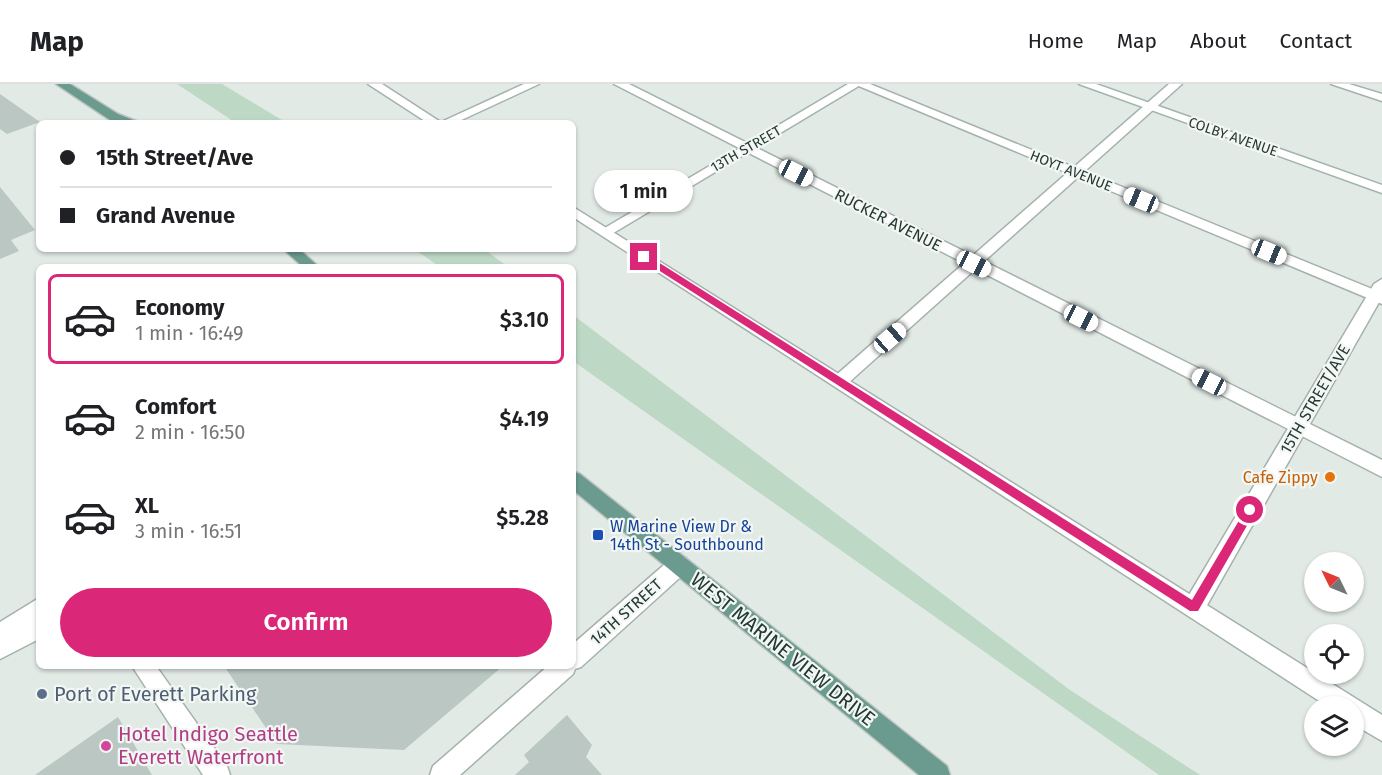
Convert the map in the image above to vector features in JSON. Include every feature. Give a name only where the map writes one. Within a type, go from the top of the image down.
[{"type":"main road","points":[[62,84],[113,120]]},
{"type":"main road","points":[[294,252],[308,264]]},
{"type":"main road","name":"WEST MARINE VIEW DRIVE","points":[[576,481],[938,775]]},
{"type":"street","points":[[374,84],[431,120]]},
{"type":"street","points":[[452,120],[533,84]]},
{"type":"street","name":"RUCKER AVENUE","points":[[620,84],[1382,469]]},
{"type":"street","name":"13TH STREET","points":[[605,232],[858,84]]},
{"type":"street","name":"HOYT AVENUE","points":[[858,84],[1077,174],[1380,293]]},
{"type":"street","name":"COLBY AVENUE","points":[[1085,84],[1382,179]]},
{"type":"street","name":"COLBY AVENUE","points":[[1109,84],[1153,104],[1382,189]]},
{"type":"street","points":[[840,381],[1077,174],[1176,84]]},
{"type":"street","points":[[1337,84],[1382,98]]},
{"type":"street","points":[[576,213],[1332,696]]},
{"type":"street","name":"15TH STREET/AVE","points":[[1194,607],[1380,293]]},
{"type":"street","name":"14TH STREET","points":[[576,656],[679,565]]},
{"type":"street","points":[[0,635],[36,610]]},
{"type":"street","points":[[0,648],[36,629]]},
{"type":"street","points":[[147,669],[218,775]]},
{"type":"street","points":[[442,775],[562,669]]},
{"type":"street","points":[[1364,717],[1382,729]]},
{"type":"green space","points":[[177,84],[222,84],[282,120],[231,120]]},
{"type":"green space","points":[[418,252],[488,252],[504,264],[436,264]]},
{"type":"green space","points":[[576,317],[1070,690],[1200,775],[1159,775],[576,363]]},
{"type":"building","points":[[0,94],[37,120],[36,123],[7,134],[0,129]]},
{"type":"building","points":[[0,187],[35,230],[11,240],[19,251],[0,259]]},
{"type":"building","points":[[226,669],[499,669],[404,750],[277,744]]},
{"type":"building","points":[[567,715],[592,745],[586,757],[602,775],[515,775],[529,762],[524,755]]},
{"type":"building","name":"Hotel Indigo Seattle Everett Waterfront","points":[[118,717],[152,775],[35,775]]},
{"type":"place","name":"Cafe Zippy","points":[[1330,477]]},
{"type":"place","name":"W Marine View Dr & 14th St - Southbound","points":[[598,535]]},
{"type":"place","name":"Port of Everett Parking","points":[[42,694]]},
{"type":"place","name":"Hotel Indigo Seattle Everett Waterfront","points":[[106,746]]},
{"type":"route","points":[[644,257],[1194,607],[1250,510]]}]
